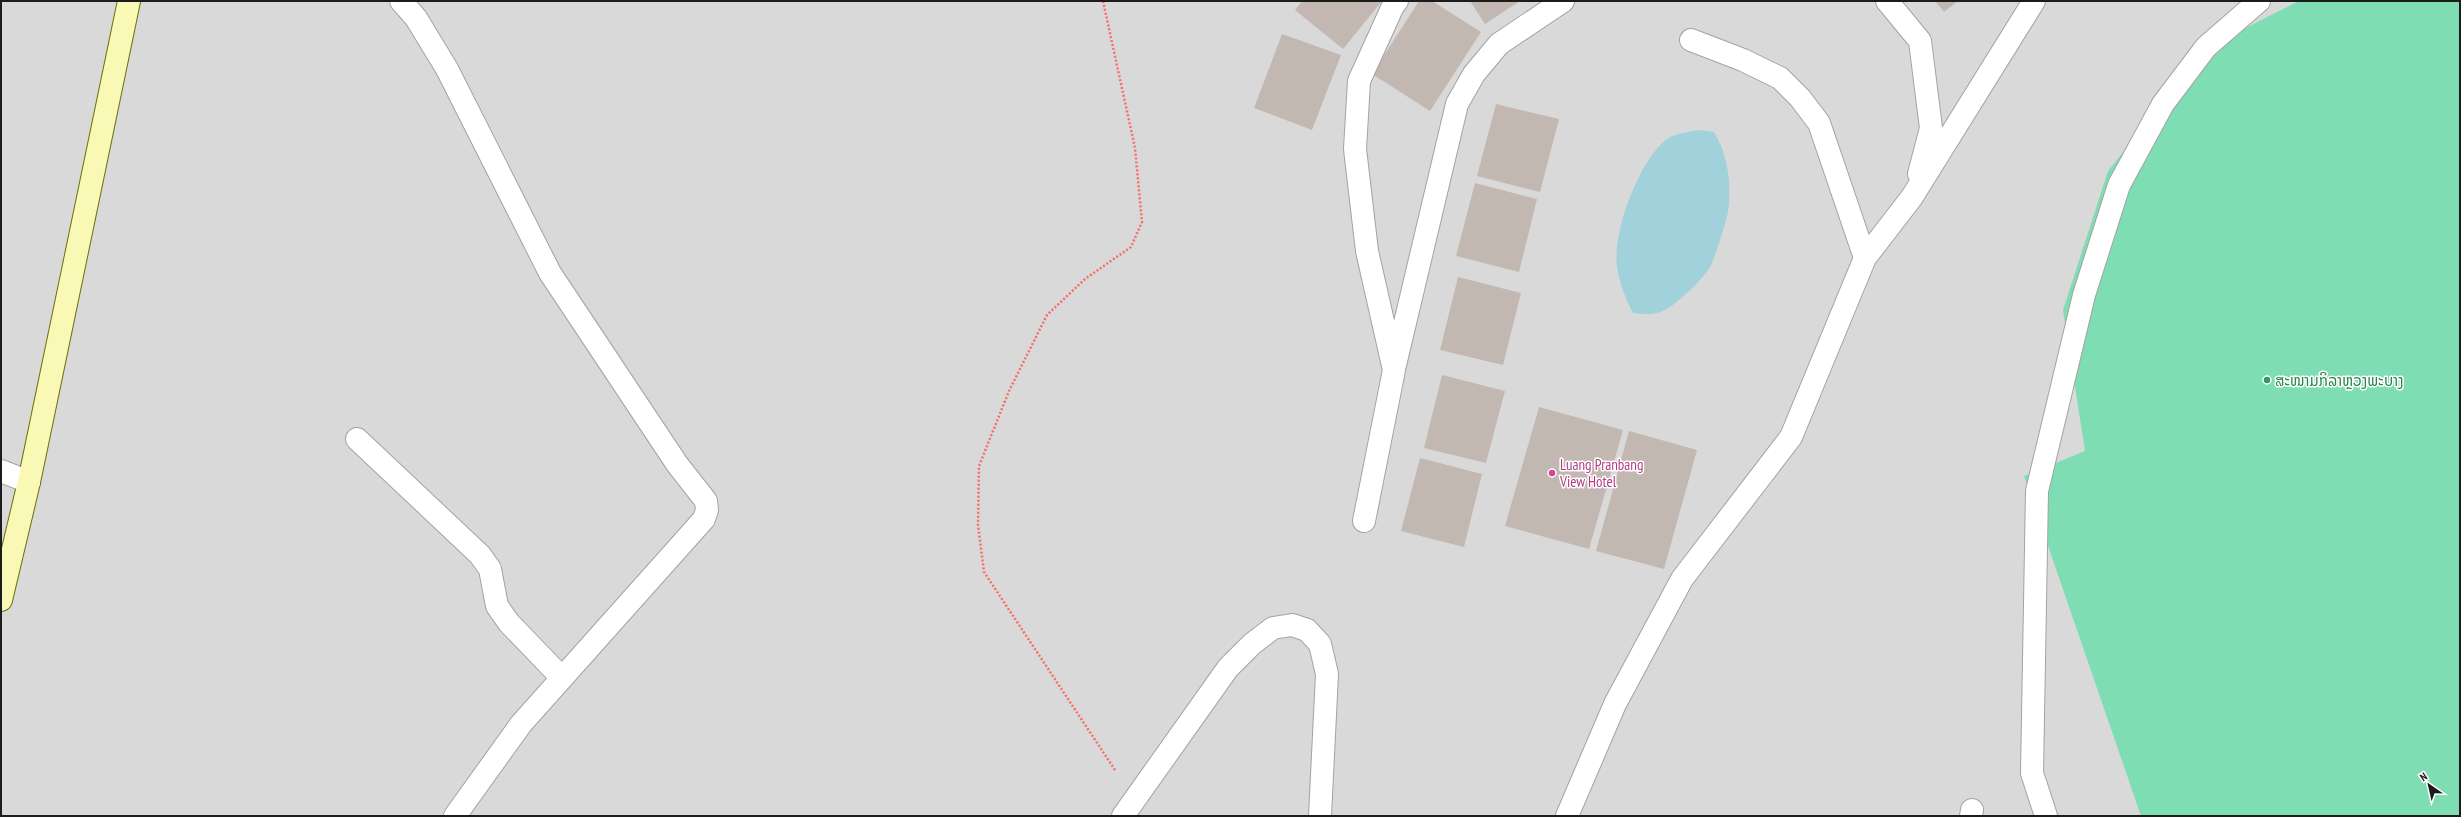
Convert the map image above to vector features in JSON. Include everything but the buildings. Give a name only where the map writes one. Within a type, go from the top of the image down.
[{"type":"street","points":[[1,600],[29,482],[129,1]]},
{"type":"street","points":[[401,1],[416,18],[447,69],[550,273],[677,464],[706,501],[707,510],[704,519],[521,724],[455,816]]},
{"type":"street","points":[[1394,370],[1367,251],[1355,148],[1359,81],[1393,6],[1397,1]]},
{"type":"street","points":[[1364,521],[1394,370],[1457,104],[1474,74],[1499,44],[1563,1]]},
{"type":"street","points":[[1887,1],[1920,41],[1922,55],[1931,128],[1912,197]]},
{"type":"street","points":[[1566,816],[1615,704],[1682,579],[1791,437],[1865,258],[1912,197],[2034,1]]},
{"type":"street","points":[[2046,816],[2032,773],[2037,491],[2084,294],[2119,185],[2163,104],[2206,46],[2259,1]]},
{"type":"street","points":[[1691,40],[1743,60],[1780,78],[1800,98],[1819,123],[1865,258]]},
{"type":"street","points":[[357,439],[480,555],[490,569],[497,606],[509,623],[562,678]]},
{"type":"street","points":[[1,471],[29,482]]},
{"type":"street","points":[[1129,807],[1228,668],[1252,644],[1273,628],[1292,625],[1306,630],[1320,644],[1327,674],[1320,816]]},
{"type":"path","points":[[1103,1],[1135,148],[1142,222],[1131,247],[1085,279],[1048,315],[1009,391],[979,466],[978,526],[984,572],[1129,807]]},
{"type":"shaded area","points":[[1,1],[2460,1],[2460,816],[1,816]]},
{"type":"green space","name":"ສະໜາມກິລາຫຼວງພະບາງ","points":[[2299,1],[2460,1],[2460,816],[2141,816],[2024,476],[2085,451],[2063,310],[2108,171],[2208,47]]},
{"type":"water","points":[[1699,130],[1714,132],[1723,150],[1728,170],[1728,212],[1715,256],[1710,267],[1701,279],[1673,305],[1657,313],[1633,313],[1625,296],[1617,267],[1619,236],[1623,217],[1638,180],[1647,163],[1657,149],[1667,139],[1674,135]]},
{"type":"place","name":"ສະໜາມກິລາຫຼວງພະບາງ","points":[[2267,380]]},
{"type":"place","name":"Luang Pranbang View Hotel","points":[[1552,473]]}]
